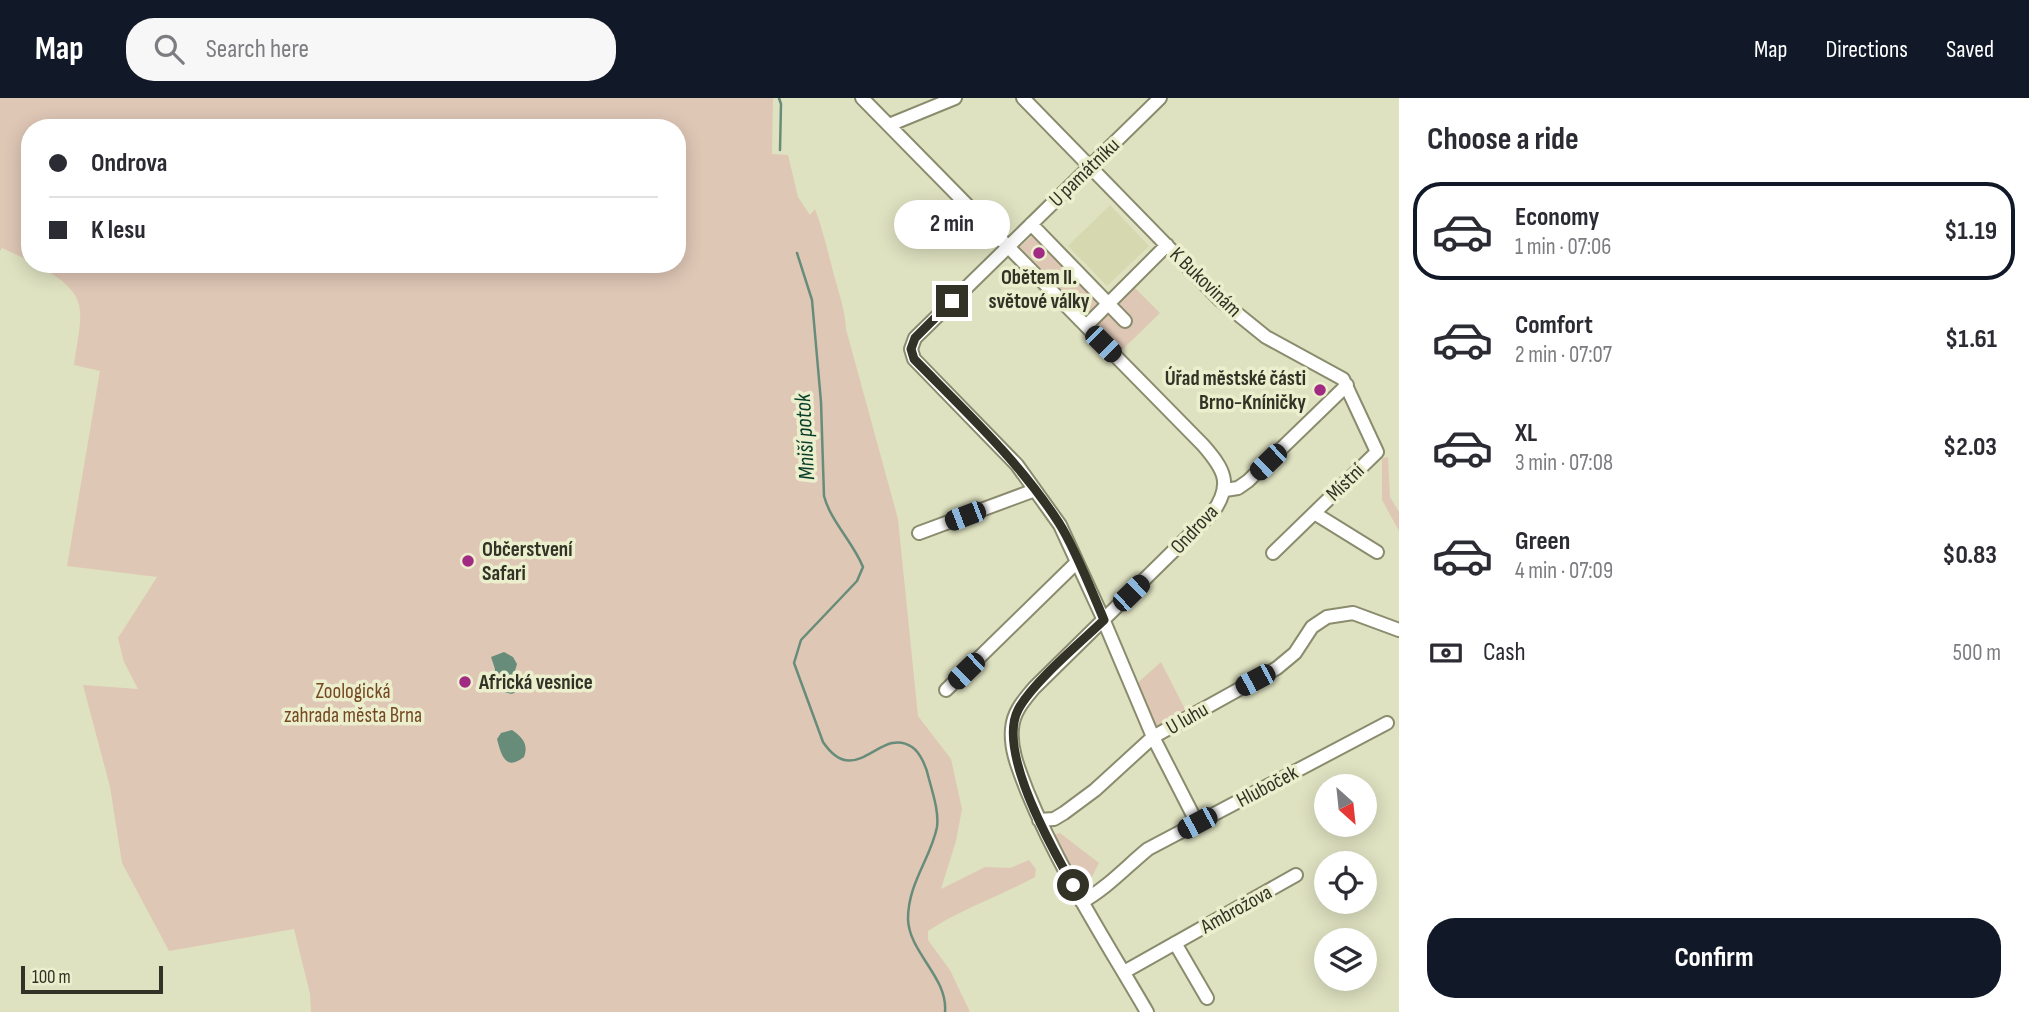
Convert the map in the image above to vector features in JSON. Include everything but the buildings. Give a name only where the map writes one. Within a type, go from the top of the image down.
[{"type":"street","name":"Ondrova","points":[[862,98],[1211,454],[1224,476],[1225,491],[1219,503],[1201,524],[1027,696],[1013,720],[1015,755],[1039,820],[1082,902],[1147,1012]]},
{"type":"street","points":[[889,125],[955,98]]},
{"type":"street","name":"K Bukovinám","points":[[1023,98],[1219,299],[1266,337],[1343,379],[1347,385]]},
{"type":"street","name":"U památníku","points":[[1035,490],[1017,465],[914,359],[911,349],[915,338],[1160,98]]},
{"type":"street","points":[[1031,224],[1125,321]]},
{"type":"street","points":[[1086,326],[1167,245]]},
{"type":"street","points":[[1225,491],[1238,488],[1248,481],[1347,385]]},
{"type":"street","name":"Místní","points":[[1273,553],[1382,451],[1347,385]]},
{"type":"street","points":[[919,533],[1035,490],[1060,525],[1104,620],[1153,737],[1197,823]]},
{"type":"street","name":"Místní","points":[[1314,513],[1377,552]]},
{"type":"street","points":[[946,690],[1077,562]]},
{"type":"street","name":"U luhu","points":[[1039,820],[1054,819],[1095,790],[1153,737],[1277,668],[1295,653],[1312,627],[1327,617],[1339,613],[1353,613],[1399,630]]},
{"type":"street","name":"Hluboček","points":[[1082,902],[1101,892],[1147,849],[1387,723]]},
{"type":"street","name":"Ambrožova","points":[[1124,972],[1296,875]]},
{"type":"street","name":"Ambrožova","points":[[1175,943],[1207,998]]},
{"type":"shaded area","points":[[1110,205],[1149,246],[1107,286],[1068,246]]},
{"type":"shaded area","points":[[504,652],[513,657],[517,664],[513,678],[525,687],[512,694],[493,690],[495,669],[491,657]]},
{"type":"shaded area","points":[[512,730],[522,738],[526,748],[524,757],[512,763],[505,759],[497,739],[501,733]]},
{"type":"green space","name":"Zoologická zahrada města Brna","points":[[0,98],[773,98],[772,154],[788,155],[798,197],[810,215],[815,209],[898,519],[918,716],[951,759],[962,809],[956,841],[941,889],[985,867],[1010,868],[1029,860],[1036,869],[1035,877],[953,916],[928,931],[928,940],[950,970],[970,1012],[311,1012],[310,994],[294,929],[169,951],[122,863],[110,787],[83,685],[138,689],[124,662],[118,638],[157,577],[67,566],[100,371],[74,365],[79,304],[66,285],[50,273],[686,273],[686,119],[21,119],[21,257],[2,248],[0,251]]},
{"type":"green space","points":[[1040,228],[1105,295],[1109,295],[1087,315],[1020,247]]},
{"type":"green space","points":[[1133,286],[1160,313],[1121,351],[1096,324]]},
{"type":"green space","points":[[1388,457],[1390,497],[1399,512],[1399,531],[1382,500],[1382,458]]},
{"type":"green space","points":[[1161,662],[1186,711],[1155,731],[1133,687]]},
{"type":"green space","points":[[1060,833],[1099,863],[1087,887],[1078,884],[1053,835]]},
{"type":"waterway","name":"Mniší potok","points":[[779,98],[780,150]]},
{"type":"waterway","name":"Mniší potok","points":[[797,253],[812,300],[821,402],[824,496],[832,515],[863,567],[857,581],[801,640],[794,663],[823,742],[835,755],[846,760],[857,759],[889,744],[900,742],[912,747],[925,766],[935,803],[937,827],[912,894],[908,919],[915,943],[941,987],[945,1012]]},
{"type":"place","name":"Obětem II. světové války","points":[[1039,253]]},
{"type":"place","name":"Úřad městské části Brno-Kníničky","points":[[1320,390]]},
{"type":"place","name":"Občerstvení Safari","points":[[468,561]]},
{"type":"place","name":"Africká vesnice","points":[[465,682]]},
{"type":"route","points":[[952,301],[915,338],[911,349],[914,359],[1017,465],[1060,525],[1104,620],[1027,696],[1012,725],[1012,743],[1020,772],[1039,820],[1073,885]]}]
